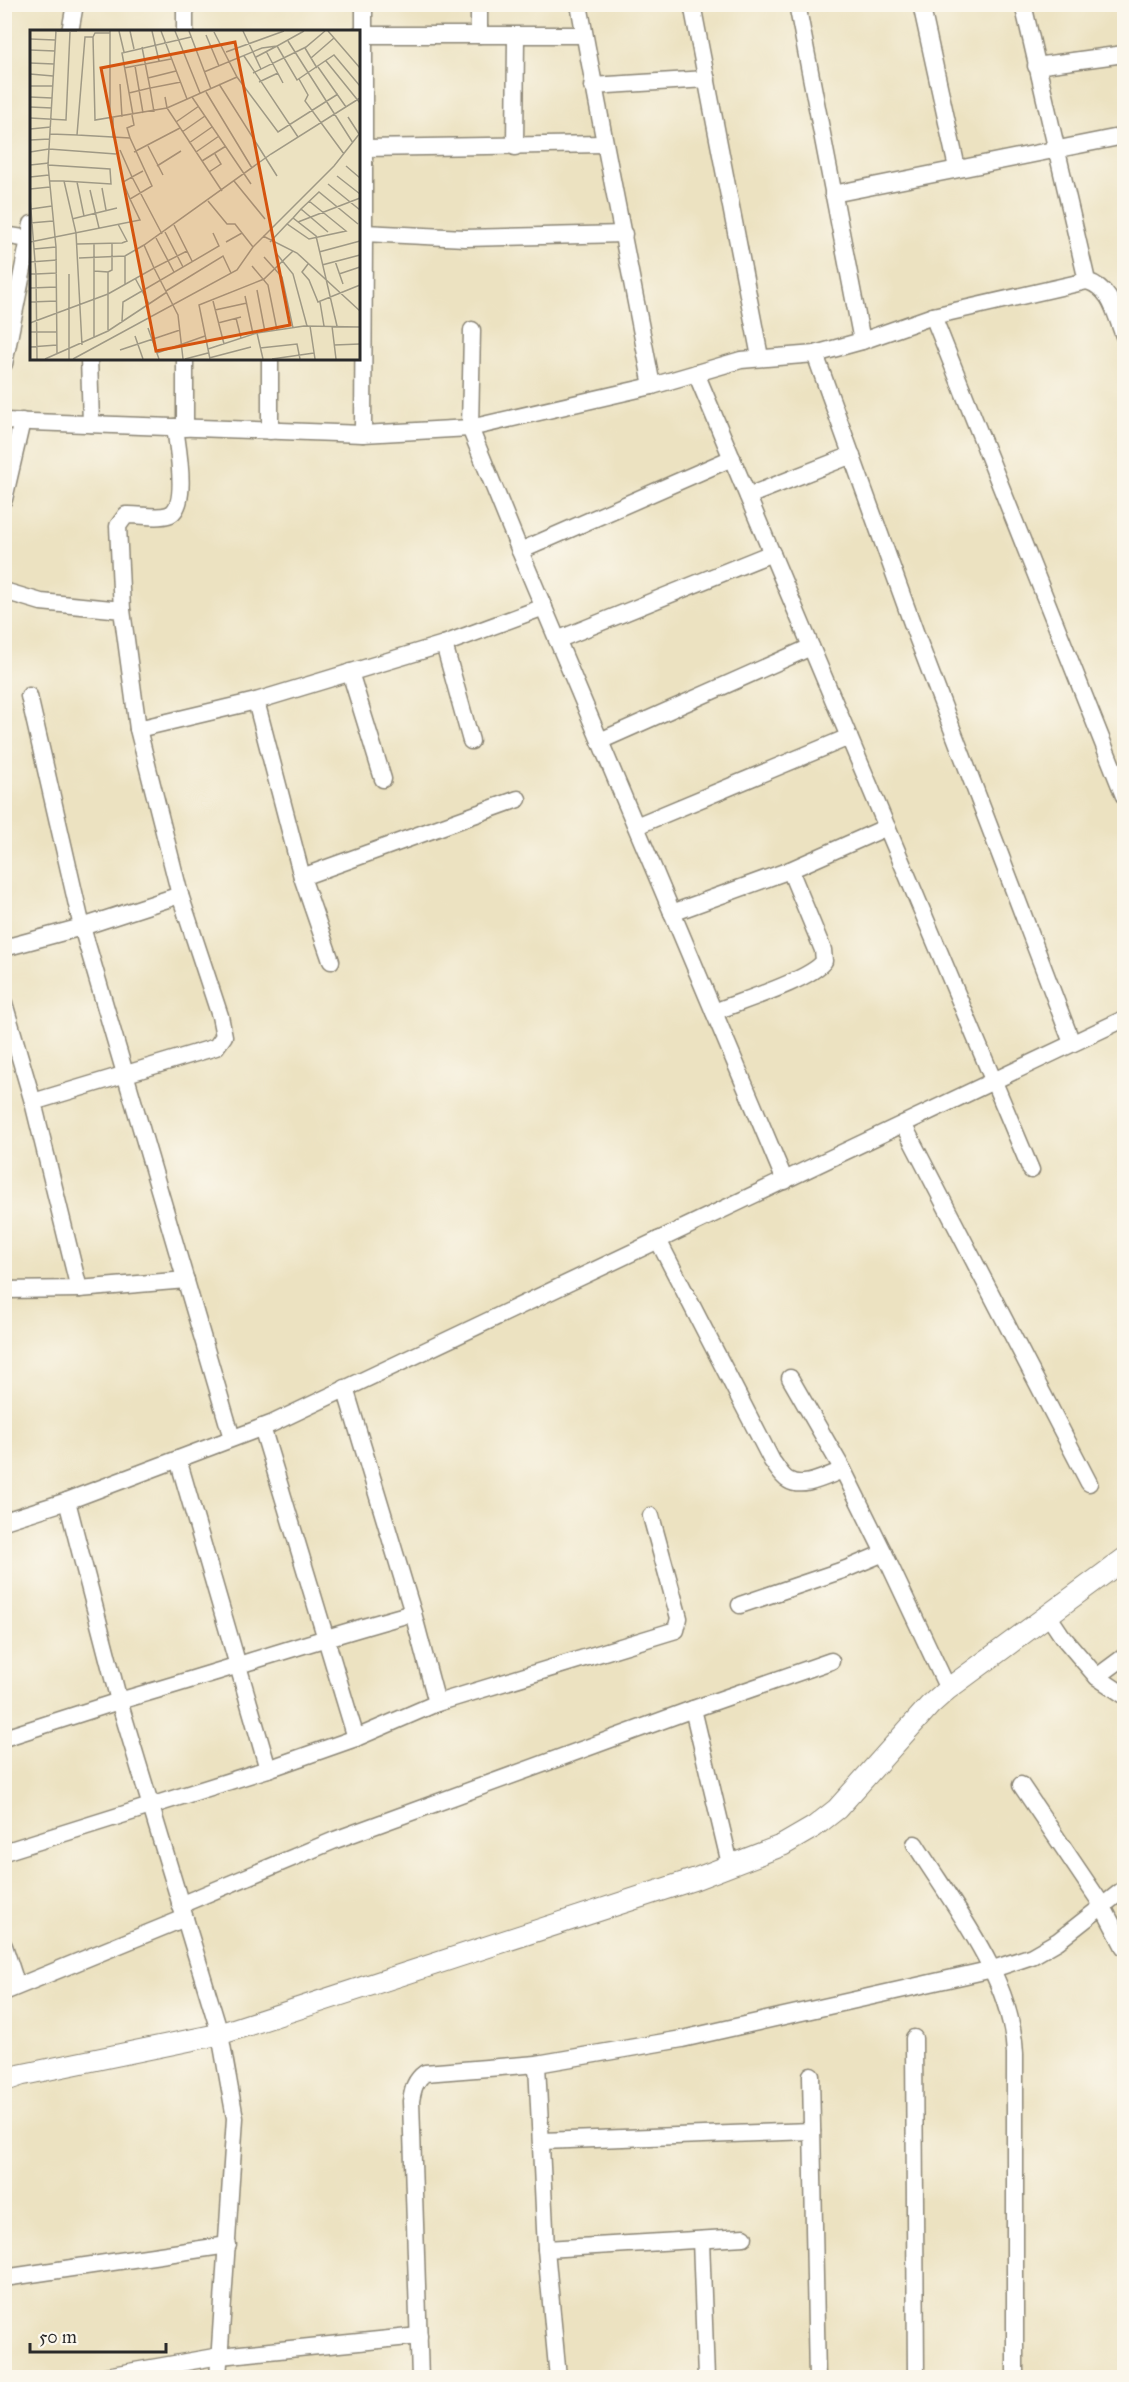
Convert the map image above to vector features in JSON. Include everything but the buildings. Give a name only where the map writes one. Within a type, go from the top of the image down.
[{"type":"street","points":[[70,30],[75,4]]},
{"type":"street","points":[[185,4],[185,30]]},
{"type":"street","points":[[363,434],[361,233],[365,148],[361,35],[364,4]]},
{"type":"street","points":[[479,4],[479,35]]},
{"type":"street","points":[[579,4],[592,86],[624,234],[652,386]]},
{"type":"street","points":[[692,4],[760,357]]},
{"type":"street","points":[[797,4],[862,341]]},
{"type":"street","points":[[921,4],[957,168]]},
{"type":"street","points":[[1023,4],[1035,66],[1088,281]]},
{"type":"street","points":[[361,35],[584,35]]},
{"type":"street","points":[[515,147],[516,36]]},
{"type":"street","points":[[1035,66],[1125,54]]},
{"type":"street","points":[[592,86],[707,80]]},
{"type":"street","points":[[833,194],[1125,136]]},
{"type":"street","points":[[365,148],[604,144]]},
{"type":"street","points":[[4,235],[30,231],[4,364]]},
{"type":"street","points":[[361,233],[465,238],[624,234]]},
{"type":"street","points":[[4,421],[363,434],[470,428],[652,386],[760,357],[815,354],[862,341],[933,316],[1088,281],[1102,287],[1107,293],[1125,336]]},
{"type":"street","points":[[933,316],[1125,796]]},
{"type":"street","points":[[472,330],[470,428],[785,1180]]},
{"type":"street","points":[[815,354],[921,648],[1072,1043]]},
{"type":"street","points":[[89,360],[91,424]]},
{"type":"street","points":[[33,1102],[216,1047],[224,1036],[220,1016],[180,895],[138,729],[123,610],[118,526],[126,515],[168,515],[176,510],[181,480],[180,427],[185,360]]},
{"type":"street","points":[[270,360],[270,430]]},
{"type":"street","points":[[696,373],[1031,1170]]},
{"type":"street","points":[[4,499],[22,421]]},
{"type":"street","points":[[748,496],[852,455]]},
{"type":"street","points":[[520,551],[732,458]]},
{"type":"street","points":[[557,640],[772,553]]},
{"type":"street","points":[[4,591],[41,602],[123,610]]},
{"type":"street","points":[[138,729],[256,700],[444,644],[544,607]]},
{"type":"street","points":[[444,644],[471,741]]},
{"type":"street","points":[[600,741],[811,647]]},
{"type":"street","points":[[350,672],[383,779]]},
{"type":"street","points":[[28,696],[82,927],[232,1438]]},
{"type":"street","points":[[256,700],[302,877],[331,961]]},
{"type":"street","points":[[636,826],[849,737]]},
{"type":"street","points":[[302,877],[518,799]]},
{"type":"street","points":[[672,913],[790,870],[887,827]]},
{"type":"street","points":[[714,1012],[794,981],[818,968],[824,961],[823,950],[790,870]]},
{"type":"street","points":[[4,948],[82,927],[180,895]]},
{"type":"street","points":[[4,1003],[33,1102],[79,1289]]},
{"type":"street","points":[[4,1521],[67,1501],[262,1427],[1125,1019]]},
{"type":"street","points":[[903,1124],[1089,1483]]},
{"type":"street","points":[[658,1240],[772,1461],[783,1475],[791,1482],[809,1483],[843,1470]]},
{"type":"street","points":[[4,1290],[79,1289],[186,1280]]},
{"type":"street","points":[[790,1378],[843,1470],[948,1689]]},
{"type":"street","points":[[345,1388],[413,1613],[437,1703]]},
{"type":"street","points":[[262,1427],[356,1738]]},
{"type":"street","points":[[178,1459],[268,1769]]},
{"type":"street","points":[[67,1501],[119,1701],[220,2034],[235,2118],[218,2378]]},
{"type":"street","points":[[4,1852],[268,1769],[356,1738],[437,1703],[676,1630],[679,1618],[651,1516]]},
{"type":"street","points":[[740,1605],[846,1569],[884,1553]]},
{"type":"street","points":[[4,2081],[21,2075],[220,2034],[695,1879],[783,1845],[814,1827],[837,1809],[908,1728],[948,1689],[1125,1559]]},
{"type":"street","points":[[4,1738],[119,1701],[239,1667],[325,1637],[413,1613]]},
{"type":"street","points":[[1048,1615],[1062,1636],[1097,1677],[1125,1695]]},
{"type":"street","points":[[1097,1677],[1125,1658]]},
{"type":"street","points":[[4,1946],[11,1989],[335,1840],[831,1661]]},
{"type":"street","points":[[693,1709],[730,1864]]},
{"type":"street","points":[[1021,1785],[1102,1905],[1125,1947]]},
{"type":"street","points":[[915,1844],[993,1969],[1007,2004],[1015,2039],[1015,2378]]},
{"type":"street","points":[[420,2378],[411,2101],[416,2083],[425,2073],[537,2064],[682,2039],[993,1969],[1032,1956],[1058,1941],[1125,1889]]},
{"type":"street","points":[[914,2038],[916,2378]]},
{"type":"street","points":[[537,2064],[546,2249],[558,2378]]},
{"type":"street","points":[[812,2075],[817,2378]]},
{"type":"street","points":[[542,2141],[812,2131]]},
{"type":"street","points":[[546,2249],[744,2237]]},
{"type":"street","points":[[700,2240],[706,2378]]},
{"type":"street","points":[[4,2278],[228,2245]]},
{"type":"street","points":[[95,2378],[220,2356],[419,2336]]}]
